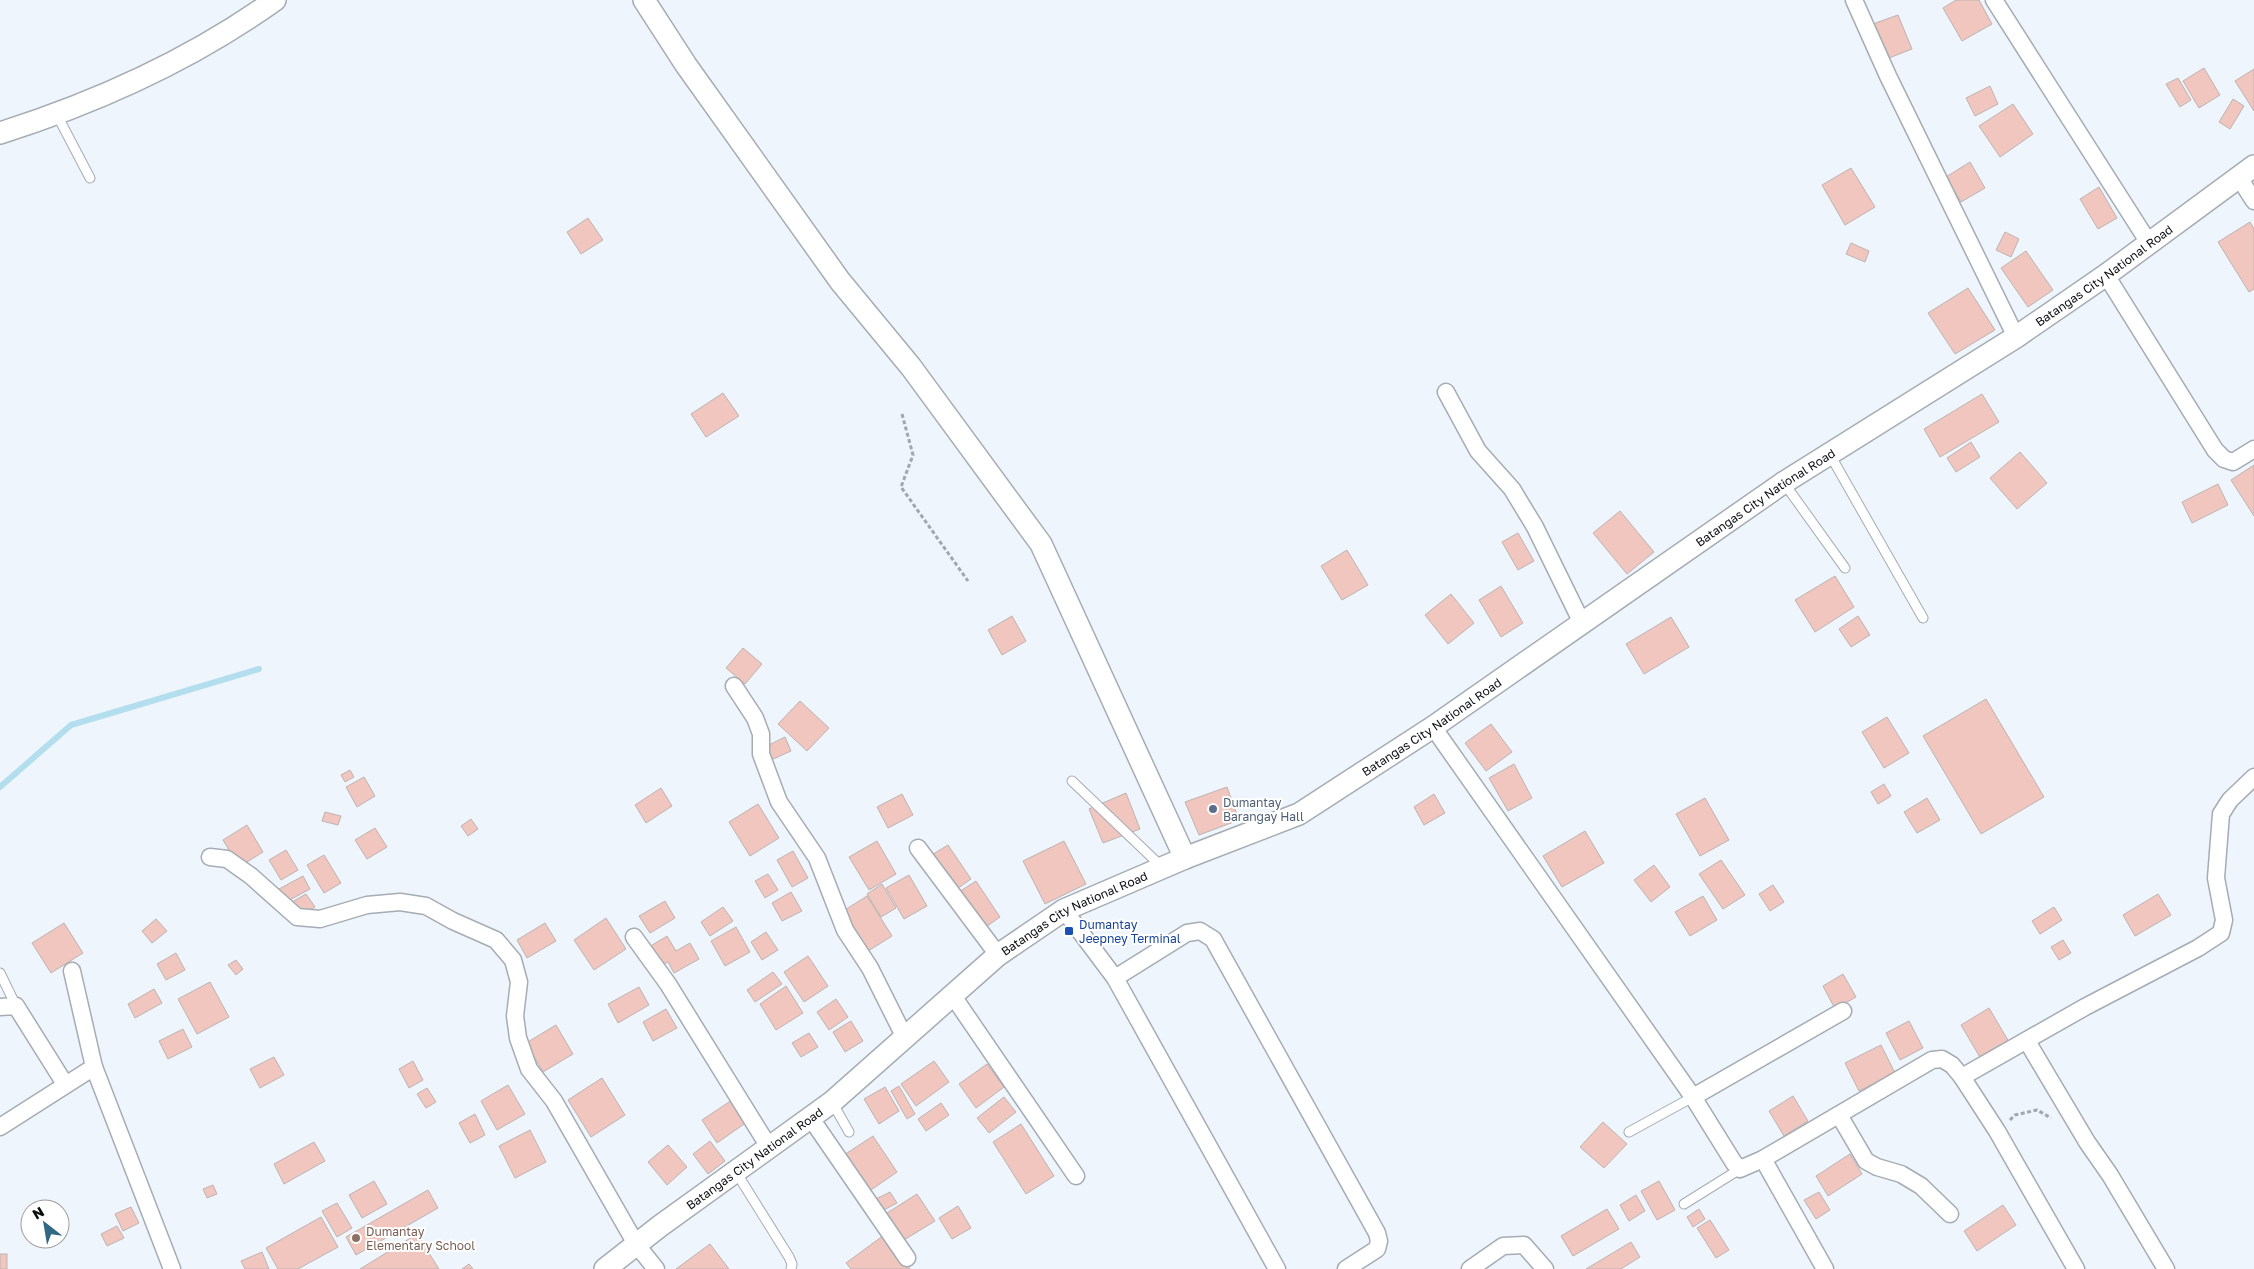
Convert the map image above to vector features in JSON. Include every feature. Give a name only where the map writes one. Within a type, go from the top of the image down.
[{"type":"street","points":[[0,133],[57,115],[155,73],[250,17],[275,0]]},
{"type":"street","points":[[644,0],[686,65],[840,281],[911,367],[1041,544],[1185,858]]},
{"type":"street","points":[[1854,0],[1888,76],[2016,337]]},
{"type":"street","points":[[1994,0],[2149,243]]},
{"type":"street","points":[[2246,171],[2254,202]]},
{"type":"street","name":"Batangas City National Road","points":[[605,1269],[769,1146],[832,1102],[904,1036],[953,996],[998,955],[1064,910],[1185,858],[1299,814],[1433,727],[1783,483],[2016,337],[2106,275],[2246,171]]},
{"type":"street","points":[[2106,275],[2215,450],[2224,459],[2233,462],[2254,449]]},
{"type":"street","points":[[1446,392],[1478,451],[1512,489],[1535,527],[1582,623]]},
{"type":"street","points":[[734,686],[755,718],[760,734],[761,754],[779,802],[817,858],[845,930],[870,968],[904,1036]]},
{"type":"street","points":[[1433,727],[1693,1097],[1734,1163],[1740,1169],[1763,1159],[1932,1060],[1942,1059],[1952,1065],[1962,1077],[1997,1131],[2076,1269]]},
{"type":"street","points":[[1962,1077],[2128,984],[2198,948],[2221,933],[2224,920],[2216,878],[2221,814],[2230,800],[2254,777]]},
{"type":"street","points":[[918,848],[998,955]]},
{"type":"street","points":[[210,857],[228,859],[251,876],[297,918],[320,919],[367,905],[400,902],[426,906],[453,921],[496,940],[513,960],[520,982],[515,1016],[518,1038],[529,1068],[554,1101],[636,1244],[656,1269]]},
{"type":"street","points":[[1064,910],[1114,978],[1276,1269]]},
{"type":"street","points":[[1114,978],[1187,933],[1200,932],[1213,939],[1377,1233],[1380,1241],[1377,1250],[1346,1269]]},
{"type":"street","points":[[634,937],[668,984],[769,1146]]},
{"type":"street","points":[[72,971],[94,1067],[172,1269]]},
{"type":"street","points":[[953,996],[1076,1176]]},
{"type":"street","points":[[8,1006],[65,1084]]},
{"type":"street","points":[[1693,1097],[1843,1011]]},
{"type":"street","points":[[2027,1041],[2166,1269]]},
{"type":"street","points":[[0,1127],[94,1067]]},
{"type":"street","points":[[1839,1115],[1866,1161],[1877,1167],[1901,1174],[1921,1186],[1950,1214]]},
{"type":"street","points":[[810,1117],[907,1258]]},
{"type":"street","points":[[1763,1159],[1825,1269]]},
{"type":"street","points":[[1470,1269],[1503,1246],[1524,1245],[1545,1269]]},
{"type":"lane","points":[[57,115],[90,178]]},
{"type":"lane","points":[[1830,453],[1923,618]]},
{"type":"lane","points":[[1783,483],[1845,568]]},
{"type":"lane","points":[[1072,781],[1162,868]]},
{"type":"lane","points":[[0,973],[8,1006]]},
{"type":"lane","points":[[1629,1132],[1693,1097]]},
{"type":"lane","points":[[832,1102],[849,1132]]},
{"type":"lane","points":[[1684,1204],[1740,1169]]},
{"type":"lane","points":[[736,1172],[789,1257],[792,1264],[791,1269]]},
{"type":"path","points":[[902,414],[913,455],[901,487],[968,581]]},
{"type":"path","points":[[1997,1131],[2015,1114],[2038,1110],[2054,1120]]},
{"type":"building","points":[[1956,0],[1979,0],[1992,24],[1962,41],[1943,8]]},
{"type":"building","points":[[1898,15],[1912,49],[1884,60],[1870,25]]},
{"type":"building","points":[[2204,68],[2220,95],[2199,108],[2183,81]]},
{"type":"building","points":[[2254,69],[2254,111],[2235,81]]},
{"type":"building","points":[[2178,78],[2191,100],[2180,107],[2166,84]]},
{"type":"building","points":[[1990,86],[1998,104],[1975,116],[1966,98]]},
{"type":"building","points":[[2233,99],[2244,106],[2230,129],[2219,122]]},
{"type":"building","points":[[2013,104],[2033,134],[2000,157],[1979,126]]},
{"type":"building","points":[[1970,162],[1985,188],[1961,202],[1946,177]]},
{"type":"building","points":[[1851,168],[1875,207],[1845,225],[1822,185]]},
{"type":"building","points":[[2099,187],[2117,218],[2098,229],[2080,199]]},
{"type":"building","points":[[588,218],[603,240],[581,254],[567,232]]},
{"type":"building","points":[[2250,222],[2254,229],[2254,289],[2249,292],[2218,242]]},
{"type":"building","points":[[2005,232],[2019,239],[2011,257],[1996,250]]},
{"type":"building","points":[[1851,243],[1869,251],[1865,262],[1846,254]]},
{"type":"building","points":[[2026,251],[2053,290],[2028,307],[2001,268]]},
{"type":"building","points":[[1968,288],[1995,330],[1955,354],[1928,313]]},
{"type":"building","points":[[723,393],[739,416],[706,437],[691,414]]},
{"type":"building","points":[[1982,394],[1999,422],[1940,457],[1924,429]]},
{"type":"building","points":[[1971,442],[1980,457],[1956,472],[1947,458]]},
{"type":"building","points":[[2020,452],[2047,483],[2017,509],[1990,478]]},
{"type":"building","points":[[2254,465],[2254,516],[2231,480]]},
{"type":"building","points":[[2218,484],[2228,505],[2192,523],[2182,502]]},
{"type":"building","points":[[1620,511],[1654,552],[1627,574],[1593,533]]},
{"type":"building","points":[[1518,533],[1534,561],[1518,570],[1502,542]]},
{"type":"building","points":[[1347,550],[1368,585],[1342,600],[1321,566]]},
{"type":"building","points":[[1835,576],[1854,607],[1815,632],[1795,600]]},
{"type":"building","points":[[1501,586],[1523,623],[1501,637],[1479,600]]},
{"type":"building","points":[[1451,594],[1474,623],[1448,644],[1425,615]]},
{"type":"building","points":[[1012,616],[1026,641],[1002,655],[988,630]]},
{"type":"building","points":[[1858,616],[1870,635],[1851,647],[1839,629]]},
{"type":"building","points":[[1671,617],[1689,647],[1644,674],[1626,644]]},
{"type":"building","points":[[743,648],[762,664],[745,684],[726,668]]},
{"type":"building","points":[[1986,699],[2044,797],[1981,834],[1923,736]]},
{"type":"building","points":[[800,701],[829,728],[807,751],[778,724]]},
{"type":"building","points":[[1887,717],[1909,753],[1884,768],[1862,732]]},
{"type":"building","points":[[1491,724],[1512,752],[1486,771],[1465,743]]},
{"type":"building","points":[[785,737],[791,751],[771,760],[765,747]]},
{"type":"building","points":[[1514,764],[1532,798],[1508,811],[1489,778]]},
{"type":"building","points":[[350,770],[354,777],[345,782],[341,775]]},
{"type":"building","points":[[364,777],[375,796],[357,807],[346,787]]},
{"type":"building","points":[[1884,784],[1891,796],[1878,804],[1871,792]]},
{"type":"building","points":[[1227,787],[1239,820],[1199,835],[1185,802]]},
{"type":"building","points":[[661,788],[672,806],[646,823],[635,805]]},
{"type":"building","points":[[1126,793],[1140,829],[1103,843],[1089,809]]},
{"type":"building","points":[[902,794],[913,815],[888,828],[877,807]]},
{"type":"building","points":[[1434,794],[1445,813],[1424,825],[1414,807]]},
{"type":"building","points":[[1705,798],[1729,840],[1700,856],[1676,814]]},
{"type":"building","points":[[1927,798],[1940,820],[1917,833],[1904,812]]},
{"type":"building","points":[[758,804],[779,838],[750,856],[729,822]]},
{"type":"building","points":[[325,812],[341,816],[338,825],[322,821]]},
{"type":"building","points":[[471,819],[478,829],[468,836],[461,826]]},
{"type":"building","points":[[247,825],[263,852],[239,867],[223,840]]},
{"type":"building","points":[[375,828],[387,847],[367,859],[355,840]]},
{"type":"building","points":[[1585,831],[1604,863],[1562,887],[1543,856]]},
{"type":"building","points":[[877,841],[896,874],[869,890],[849,857]]},
{"type":"building","points":[[1064,841],[1086,884],[1045,904],[1023,861]]},
{"type":"building","points":[[948,845],[971,879],[954,891],[930,856]]},
{"type":"building","points":[[286,850],[298,870],[281,880],[269,860]]},
{"type":"building","points":[[793,851],[808,878],[792,887],[777,860]]},
{"type":"building","points":[[324,855],[341,883],[324,893],[307,865]]},
{"type":"building","points":[[1721,860],[1745,895],[1723,909],[1699,874]]},
{"type":"building","points":[[1654,865],[1670,887],[1651,902],[1634,880]]},
{"type":"building","points":[[768,874],[778,890],[765,898],[755,881]]},
{"type":"building","points":[[909,875],[927,906],[904,919],[886,888]]},
{"type":"building","points":[[303,876],[310,889],[286,902],[279,889]]},
{"type":"building","points":[[976,881],[1000,917],[983,929],[959,892]]},
{"type":"building","points":[[882,884],[896,908],[881,917],[867,894]]},
{"type":"building","points":[[1773,885],[1784,902],[1770,911],[1759,894]]},
{"type":"building","points":[[791,892],[802,911],[782,921],[772,903]]},
{"type":"building","points":[[306,894],[315,907],[300,916],[292,902]]},
{"type":"building","points":[[2158,894],[2171,915],[2135,936],[2123,915]]},
{"type":"building","points":[[867,896],[892,936],[865,953],[840,913]]},
{"type":"building","points":[[1703,896],[1717,920],[1690,936],[1675,912]]},
{"type":"building","points":[[665,901],[675,918],[650,933],[639,916]]},
{"type":"building","points":[[723,907],[733,921],[710,936],[701,922]]},
{"type":"building","points":[[2054,907],[2062,920],[2040,934],[2032,921]]},
{"type":"building","points":[[606,918],[626,949],[594,970],[574,940]]},
{"type":"building","points":[[156,919],[167,931],[152,943],[142,931]]},
{"type":"building","points":[[64,923],[83,953],[51,973],[32,943]]},
{"type":"building","points":[[545,923],[556,941],[527,958],[517,940]]},
{"type":"building","points":[[736,927],[750,952],[725,966],[711,941]]},
{"type":"building","points":[[766,932],[778,950],[762,960],[751,942]]},
{"type":"building","points":[[667,936],[676,951],[690,943],[699,959],[674,973],[668,962],[660,966],[649,947]]},
{"type":"building","points":[[2063,940],[2071,953],[2059,960],[2051,947]]},
{"type":"building","points":[[176,953],[185,970],[166,980],[157,964]]},
{"type":"building","points":[[808,956],[828,986],[804,1002],[784,972]]},
{"type":"building","points":[[236,960],[243,969],[236,975],[228,965]]},
{"type":"building","points":[[773,972],[782,984],[755,1002],[747,990]]},
{"type":"building","points":[[1843,974],[1856,997],[1835,1009],[1823,986]]},
{"type":"building","points":[[210,982],[229,1017],[197,1034],[178,999]]},
{"type":"building","points":[[786,986],[803,1013],[776,1030],[760,1004]]},
{"type":"building","points":[[639,987],[649,1005],[618,1023],[608,1004]]},
{"type":"building","points":[[154,989],[162,1003],[135,1018],[128,1004]]},
{"type":"building","points":[[836,999],[848,1017],[829,1030],[817,1012]]},
{"type":"building","points":[[1989,1008],[2009,1042],[1981,1059],[1961,1025]]},
{"type":"building","points":[[666,1009],[677,1028],[653,1041],[643,1022]]},
{"type":"building","points":[[851,1021],[863,1041],[845,1052],[833,1032]]},
{"type":"building","points":[[1909,1021],[1923,1048],[1900,1060],[1886,1033]]},
{"type":"building","points":[[556,1025],[573,1054],[543,1072],[526,1043]]},
{"type":"building","points":[[183,1029],[192,1047],[168,1059],[159,1041]]},
{"type":"building","points":[[809,1033],[818,1047],[801,1057],[792,1043]]},
{"type":"building","points":[[1881,1045],[1895,1073],[1859,1091],[1845,1063]]},
{"type":"building","points":[[274,1057],[284,1075],[260,1088],[250,1069]]},
{"type":"building","points":[[413,1061],[423,1080],[409,1088],[399,1069]]},
{"type":"building","points":[[934,1061],[949,1082],[916,1106],[901,1084]]},
{"type":"building","points":[[987,1064],[1004,1087],[976,1108],[959,1084]]},
{"type":"building","points":[[602,1078],[625,1115],[591,1137],[568,1100]]},
{"type":"building","points":[[508,1085],[525,1114],[497,1130],[481,1101]]},
{"type":"building","points":[[899,1086],[915,1114],[907,1119],[891,1091]]},
{"type":"building","points":[[885,1087],[899,1111],[879,1124],[864,1099]]},
{"type":"building","points":[[427,1088],[436,1102],[426,1108],[417,1094]]},
{"type":"building","points":[[1793,1096],[1808,1121],[1784,1136],[1769,1111]]},
{"type":"building","points":[[1004,1097],[1016,1112],[989,1133],[977,1118]]},
{"type":"building","points":[[732,1100],[747,1122],[717,1143],[702,1120]]},
{"type":"building","points":[[941,1103],[949,1115],[926,1131],[918,1119]]},
{"type":"building","points":[[475,1114],[485,1135],[470,1143],[459,1123]]},
{"type":"building","points":[[1603,1122],[1627,1144],[1604,1168],[1580,1147]]},
{"type":"building","points":[[1021,1124],[1054,1176],[1026,1194],[993,1142]]},
{"type":"building","points":[[530,1130],[546,1162],[515,1178],[499,1146]]},
{"type":"building","points":[[873,1136],[897,1172],[868,1192],[844,1155]]},
{"type":"building","points":[[710,1141],[725,1161],[708,1174],[693,1154]]},
{"type":"building","points":[[314,1142],[325,1161],[284,1184],[274,1164]]},
{"type":"building","points":[[668,1145],[687,1167],[667,1185],[648,1162]]},
{"type":"building","points":[[1850,1154],[1862,1174],[1828,1196],[1816,1176]]},
{"type":"building","points":[[374,1181],[387,1204],[362,1218],[349,1195]]},
{"type":"building","points":[[1659,1181],[1675,1210],[1657,1220],[1641,1191]]},
{"type":"building","points":[[213,1185],[217,1194],[207,1198],[203,1189]]},
{"type":"building","points":[[428,1190],[438,1208],[356,1255],[346,1237]]},
{"type":"building","points":[[890,1192],[897,1203],[882,1211],[876,1199]]},
{"type":"building","points":[[1819,1192],[1830,1210],[1816,1219],[1804,1200]]},
{"type":"building","points":[[917,1194],[935,1221],[904,1240],[887,1213]]},
{"type":"building","points":[[1636,1195],[1645,1211],[1629,1221],[1620,1205]]},
{"type":"building","points":[[337,1203],[352,1228],[337,1237],[322,1211]]},
{"type":"building","points":[[2003,1205],[2016,1225],[1977,1251],[1964,1231]]},
{"type":"building","points":[[958,1206],[971,1228],[952,1239],[939,1218]]},
{"type":"building","points":[[131,1207],[139,1223],[123,1231],[115,1214]]},
{"type":"building","points":[[1607,1209],[1619,1229],[1573,1256],[1561,1236]]},
{"type":"building","points":[[1699,1209],[1705,1219],[1693,1227],[1687,1217]]},
{"type":"building","points":[[321,1217],[338,1247],[298,1269],[278,1269],[266,1248]]},
{"type":"building","points":[[1710,1220],[1729,1250],[1716,1258],[1697,1228]]},
{"type":"building","points":[[117,1226],[124,1238],[107,1246],[101,1234]]},
{"type":"building","points":[[417,1234],[439,1269],[360,1269]]},
{"type":"building","points":[[884,1235],[910,1269],[851,1269],[846,1263]]},
{"type":"building","points":[[1631,1242],[1640,1257],[1621,1269],[1586,1269]]},
{"type":"building","points":[[710,1244],[729,1269],[676,1269]]},
{"type":"building","points":[[262,1252],[269,1269],[245,1269],[241,1261]]},
{"type":"building","points":[[0,1254],[7,1254],[7,1269],[0,1269]]},
{"type":"building","points":[[469,1264],[473,1269],[462,1269]]},
{"type":"waterway","points":[[0,787],[71,725],[259,669]]},
{"type":"place","name":"Dumantay Barangay Hall","points":[[1213,809]]},
{"type":"place","name":"Dumantay Jeepney Terminal","points":[[1069,931]]},
{"type":"place","name":"Dumantay Elementary School","points":[[356,1238]]}]
